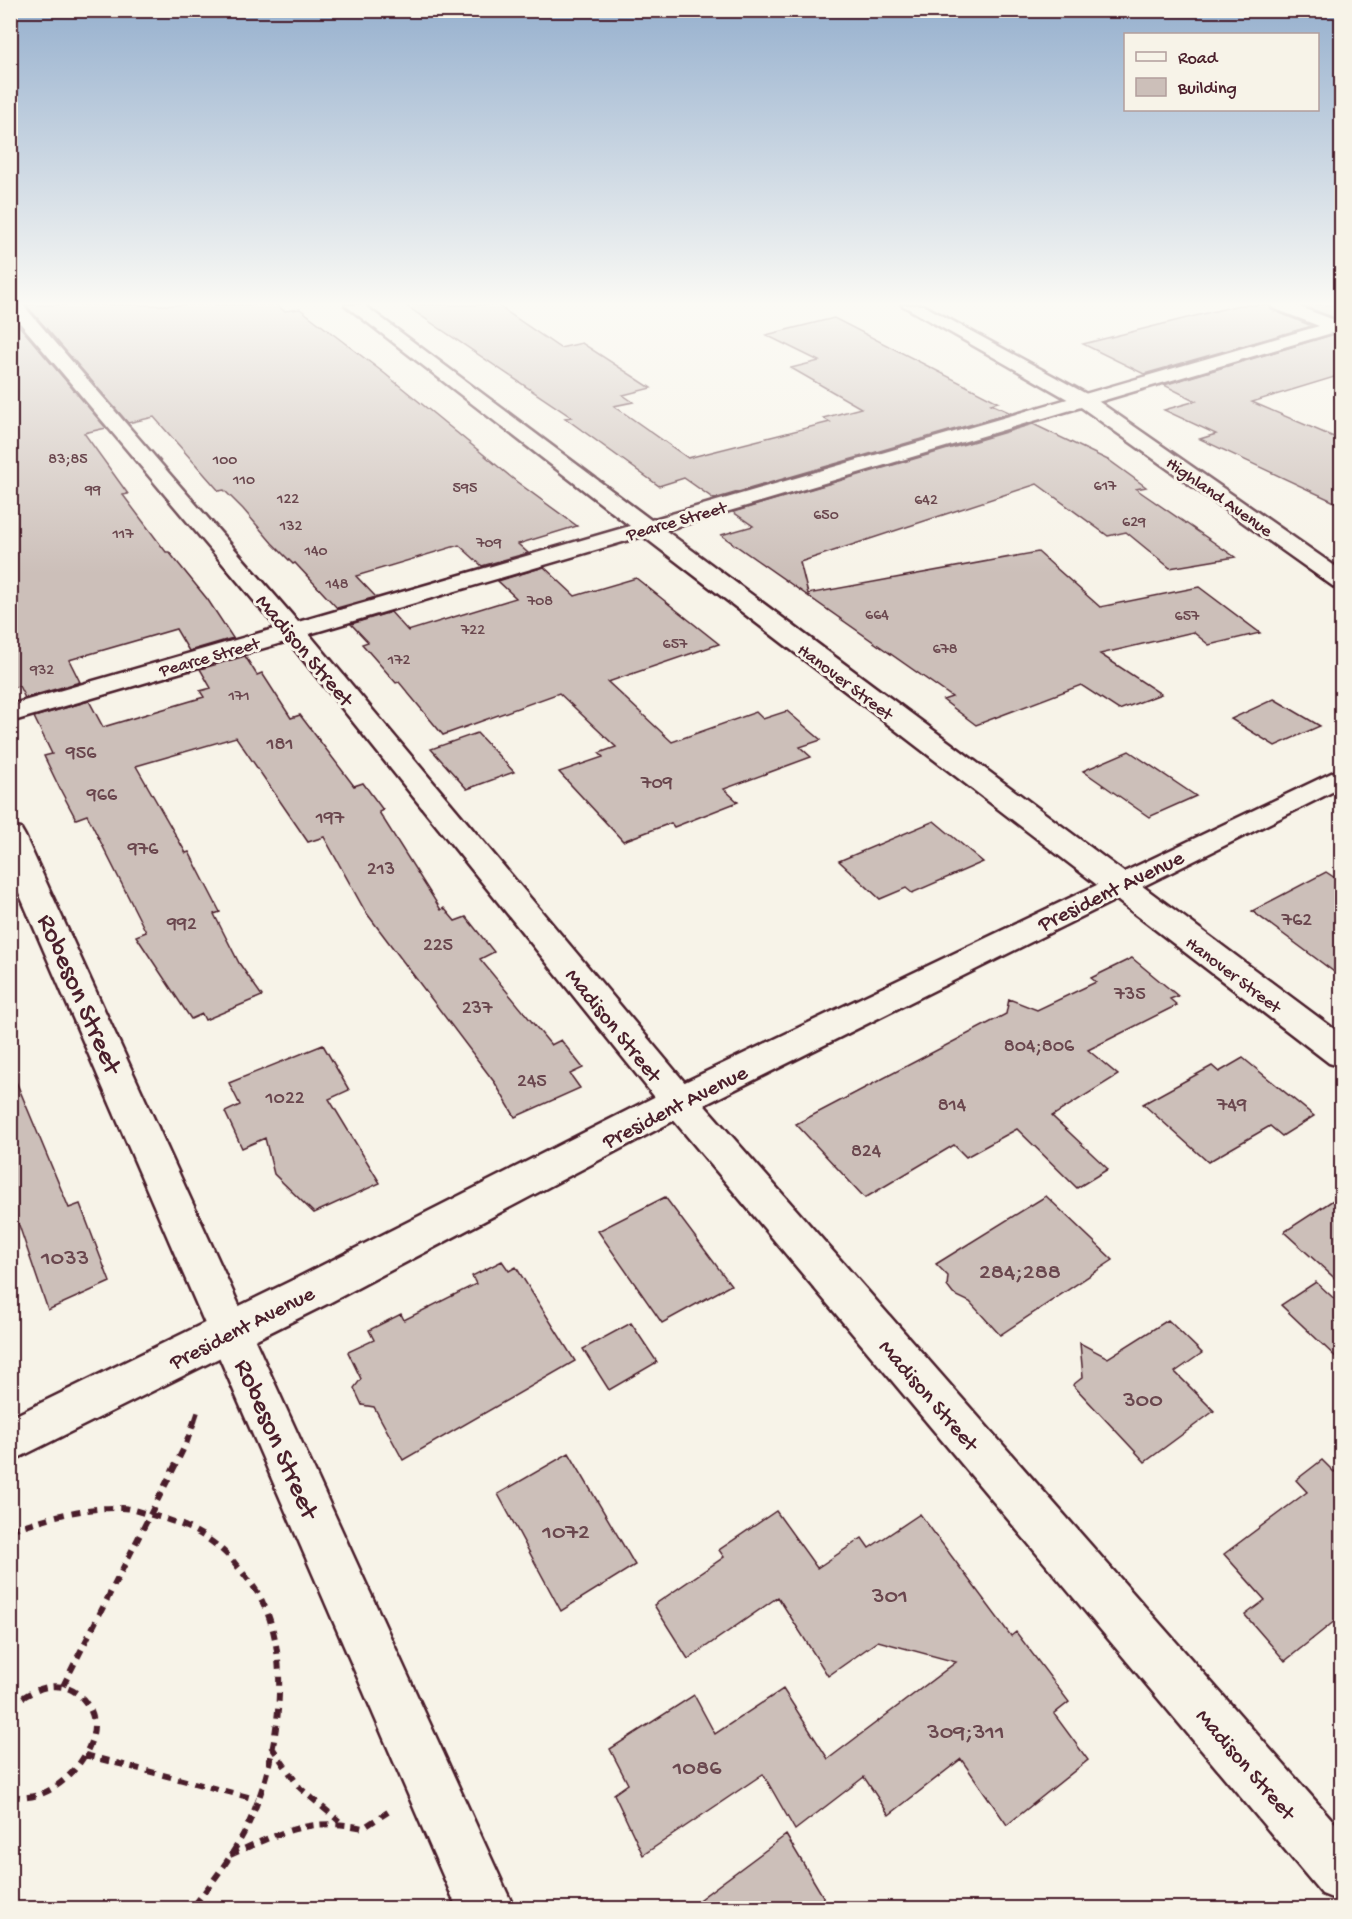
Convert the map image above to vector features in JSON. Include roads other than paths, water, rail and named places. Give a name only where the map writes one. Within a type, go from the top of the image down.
[{"type":"street","name":"Madison Street","points":[[91,395],[293,631],[679,1101],[1341,1874]]},
{"type":"street","name":"Hanover Street","points":[[470,395],[1341,1054]]},
{"type":"street","name":"Highland Avenue","points":[[1073,395],[1341,582]]},
{"type":"street","name":"Pearce Street","points":[[10,714],[1107,395]]},
{"type":"street","name":"President Avenue","points":[[10,1441],[231,1332],[679,1101],[1341,776]]},
{"type":"street","name":"Robeson Street","points":[[10,836],[486,1908]]}]
